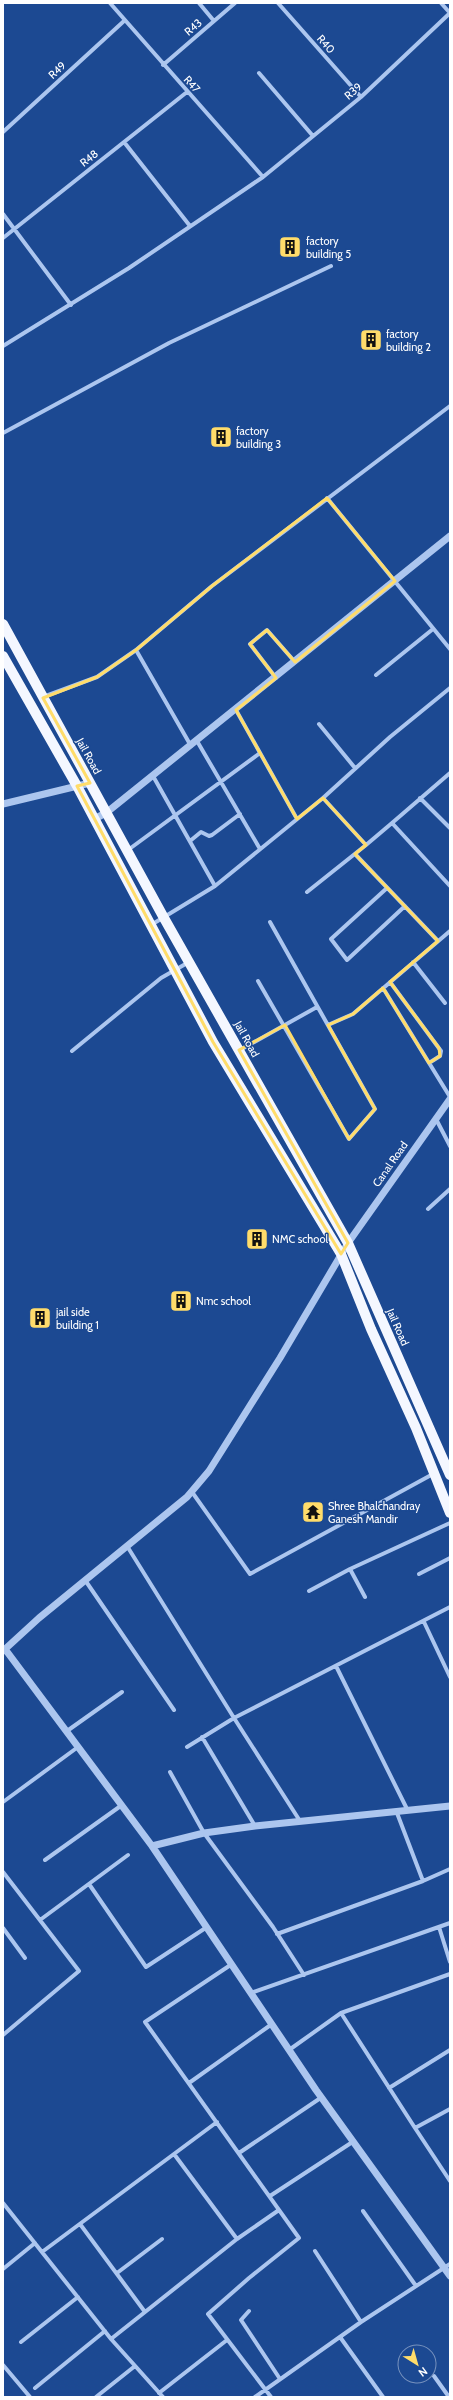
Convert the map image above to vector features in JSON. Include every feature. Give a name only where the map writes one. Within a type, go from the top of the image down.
[{"type":"main road","name":"Jail Road","points":[[3,624],[164,918],[348,1243],[450,1475]]},
{"type":"main road","points":[[3,656],[77,786],[150,926],[213,1042],[341,1254],[370,1329],[416,1428],[450,1513]]},
{"type":"street","name":"R47","points":[[110,3],[124,21],[263,177]]},
{"type":"street","points":[[199,3],[214,21]]},
{"type":"street","name":"R43","points":[[163,65],[235,3]]},
{"type":"street","name":"R40","points":[[278,3],[361,97]]},
{"type":"street","points":[[441,3],[450,13]]},
{"type":"street","name":"R39","points":[[3,346],[71,305],[263,177],[361,97],[450,13]]},
{"type":"street","name":"R49","points":[[3,132],[124,21]]},
{"type":"street","points":[[260,73],[313,136]]},
{"type":"street","name":"R48","points":[[3,238],[187,92]]},
{"type":"street","points":[[124,142],[190,226]]},
{"type":"street","points":[[3,214],[71,305]]},
{"type":"street","points":[[3,433],[169,343],[331,266]]},
{"type":"street","points":[[43,698],[97,677],[136,650],[212,586],[450,406]]},
{"type":"street","points":[[327,498],[450,650]]},
{"type":"street","points":[[94,819],[106,813],[198,741],[450,536]]},
{"type":"street","points":[[376,675],[433,629]]},
{"type":"street","points":[[276,678],[250,644],[267,630],[295,662]]},
{"type":"street","points":[[136,650],[191,746]]},
{"type":"street","points":[[150,926],[214,886],[323,798],[450,688]]},
{"type":"street","points":[[236,710],[296,819]]},
{"type":"street","points":[[319,724],[356,768]]},
{"type":"street","points":[[198,741],[260,849]]},
{"type":"street","points":[[127,851],[260,753]]},
{"type":"street","points":[[307,892],[366,845],[450,773]]},
{"type":"street","points":[[153,776],[214,886]]},
{"type":"street","points":[[3,804],[90,783]]},
{"type":"street","points":[[323,798],[366,845]]},
{"type":"street","points":[[420,798],[450,828]]},
{"type":"street","points":[[190,841],[202,832],[209,836],[212,835],[240,814]]},
{"type":"street","points":[[392,823],[450,886]]},
{"type":"street","points":[[355,854],[438,941]]},
{"type":"street","points":[[387,888],[331,939],[346,960],[405,906]]},
{"type":"street","points":[[258,981],[285,1025],[349,1139],[376,1109],[270,922]]},
{"type":"street","points":[[328,1025],[353,1014],[450,930]]},
{"type":"street","points":[[72,1051],[161,978],[190,962]]},
{"type":"street","points":[[413,962],[445,1003]]},
{"type":"street","points":[[390,982],[441,1051],[440,1056],[429,1063]]},
{"type":"street","points":[[383,988],[450,1098]]},
{"type":"street","points":[[239,1050],[318,1007]]},
{"type":"street","name":"Canal Road","points":[[4,1650],[85,1580],[192,1492],[209,1471],[280,1358],[348,1243],[450,1098]]},
{"type":"street","points":[[436,1119],[450,1146]]},
{"type":"street","points":[[428,1209],[450,1188]]},
{"type":"street","points":[[192,1492],[250,1574],[434,1474]]},
{"type":"street","points":[[309,1591],[350,1569],[450,1523]]},
{"type":"street","points":[[127,1546],[300,1821]]},
{"type":"street","points":[[420,1574],[450,1558]]},
{"type":"street","points":[[350,1569],[365,1597]]},
{"type":"street","points":[[85,1580],[174,1710]]},
{"type":"street","points":[[187,1746],[234,1718],[424,1622],[450,1607]]},
{"type":"street","points":[[424,1622],[450,1677]]},
{"type":"street","points":[[4,1650],[67,1731],[152,1846],[208,1927],[289,2050],[354,2142],[447,2266],[450,2276]]},
{"type":"street","points":[[336,1666],[408,1812]]},
{"type":"street","points":[[67,1731],[122,1692]]},
{"type":"street","points":[[202,1737],[255,1826]]},
{"type":"street","points":[[3,1802],[78,1747]]},
{"type":"street","points":[[170,1772],[204,1833],[304,1974]]},
{"type":"street","points":[[45,1860],[122,1805]]},
{"type":"street","points":[[152,1846],[204,1833],[255,1826],[408,1812],[450,1806]]},
{"type":"street","points":[[397,1813],[423,1882]]},
{"type":"street","points":[[40,1920],[128,1855]]},
{"type":"street","points":[[277,1934],[423,1882],[450,1869]]},
{"type":"street","points":[[3,1872],[79,1971],[4,2032]]},
{"type":"street","points":[[89,1884],[146,1967],[208,1927]]},
{"type":"street","points":[[251,1993],[450,1923]]},
{"type":"street","points":[[439,1927],[450,1962]]},
{"type":"street","points":[[3,1928],[25,1958]]},
{"type":"street","points":[[232,1964],[145,2022],[299,2238],[249,2278],[208,2314],[271,2397]]},
{"type":"street","points":[[289,2050],[341,2013],[450,1974]]},
{"type":"street","points":[[341,2013],[450,2181]]},
{"type":"street","points":[[189,2083],[272,2023]]},
{"type":"street","points":[[389,2088],[450,2050]]},
{"type":"street","points":[[239,2153],[322,2097]]},
{"type":"street","points":[[415,2128],[450,2109]]},
{"type":"street","points":[[42,2252],[217,2122]]},
{"type":"street","points":[[270,2196],[354,2142]]},
{"type":"street","points":[[174,2154],[237,2239]]},
{"type":"street","points":[[3,2203],[111,2339],[163,2397]]},
{"type":"street","points":[[111,2339],[237,2239],[280,2210]]},
{"type":"street","points":[[363,2211],[416,2286]]},
{"type":"street","points":[[80,2224],[145,2312]]},
{"type":"street","points":[[117,2273],[162,2239]]},
{"type":"street","points":[[3,2269],[35,2243]]},
{"type":"street","points":[[316,2251],[361,2322]]},
{"type":"street","points":[[255,2397],[361,2322],[447,2266]]},
{"type":"street","points":[[21,2342],[78,2297]]},
{"type":"street","points":[[249,2311],[241,2320],[280,2379]]},
{"type":"street","points":[[35,2388],[105,2331]]},
{"type":"street","points":[[340,2337],[383,2397]]},
{"type":"street","points":[[159,2393],[227,2340]]},
{"type":"street","points":[[3,2365],[30,2397]]},
{"type":"street","points":[[96,2397],[135,2366]]},
{"type":"street","points":[[437,2380],[449,2397]]},
{"type":"highlighted area","points":[[327,498],[395,581],[295,662],[267,630],[250,644],[276,678],[236,710],[297,819],[323,798],[366,845],[355,854],[438,941],[390,982],[439,1048],[440,1056],[429,1063],[383,988],[353,1014],[328,1025],[375,1109],[349,1139],[285,1025],[239,1050],[348,1243],[341,1254],[213,1042],[77,786],[90,783],[43,698],[97,677],[136,650],[212,586]]},
{"type":"place","name":"factory building 5","points":[[290,247]]},
{"type":"place","name":"factory building 2","points":[[371,340]]},
{"type":"place","name":"factory building 3","points":[[221,437]]},
{"type":"place","name":"NMC school","points":[[257,1239]]},
{"type":"place","name":"Nmc school","points":[[181,1301]]},
{"type":"place","name":"jail side building 1","points":[[40,1318]]},
{"type":"place","name":"Shree Bhalchandray Ganesh Mandir","points":[[313,1512]]}]
